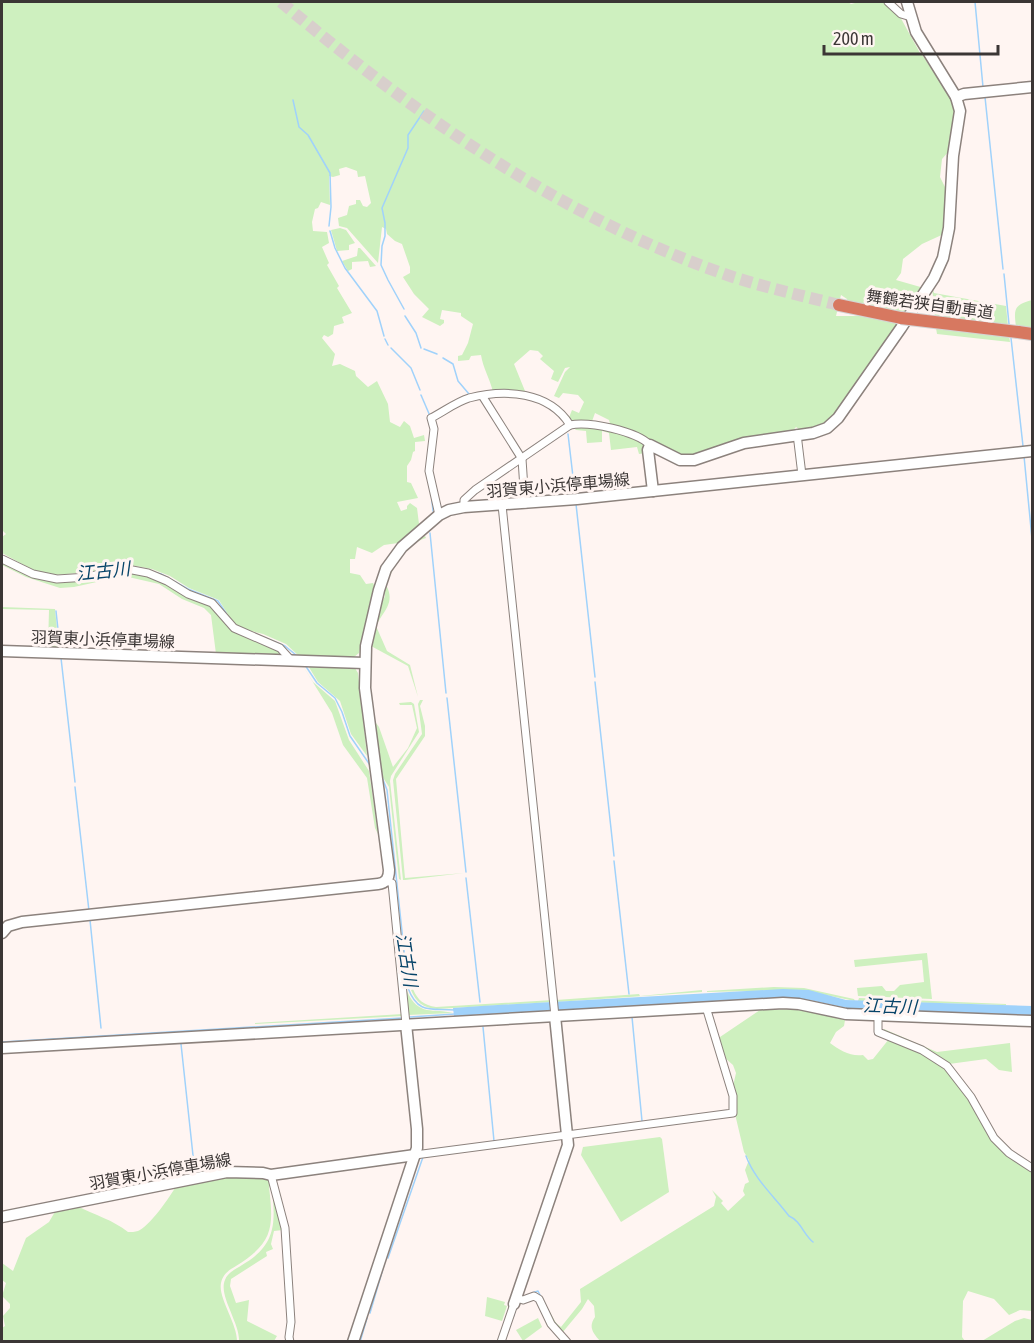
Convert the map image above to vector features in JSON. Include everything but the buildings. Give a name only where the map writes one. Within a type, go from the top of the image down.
[{"type":"highway","name":"舞鶴若狭自動車道","points":[[838,305],[901,318],[1032,333]]},
{"type":"street","points":[[888,2],[901,14],[911,17]]},
{"type":"street","points":[[464,507],[464,500],[475,490],[570,425],[583,424],[633,434],[680,460],[694,460],[733,445],[821,431],[838,418],[895,338],[938,269],[950,228],[952,156],[960,111],[956,97],[921,40],[907,2]]},
{"type":"street","points":[[956,97],[964,94],[1032,87]]},
{"type":"street","points":[[439,515],[429,471],[434,429],[431,418],[464,400],[483,397],[532,396],[553,406],[570,425]]},
{"type":"street","points":[[483,397],[522,459],[525,504]]},
{"type":"street","points":[[797,434],[802,475]]},
{"type":"street","name":"羽賀東小浜停車場線","points":[[2,651],[364,663],[374,612],[386,569],[402,547],[439,515],[464,507],[525,504],[653,491],[648,450],[650,445]]},
{"type":"street","points":[[653,491],[1032,451]]},
{"type":"street","points":[[501,1341],[568,1145],[502,505]]},
{"type":"street","points":[[2,558],[33,574],[57,579],[88,577],[122,568],[148,573],[188,594],[212,603],[234,628],[280,648],[298,660]]},
{"type":"street","points":[[364,663],[366,696],[388,870],[386,881]]},
{"type":"street","points":[[2,933],[13,924],[22,922],[378,884],[386,881],[392,883],[417,1129],[415,1155],[353,1341]]},
{"type":"street","points":[[2,1048],[406,1020],[799,1004],[834,1012],[878,1016],[1032,1021]]},
{"type":"street","points":[[415,1155],[733,1113],[733,1096],[706,1007]]},
{"type":"street","points":[[878,1016],[878,1032],[932,1055],[951,1070],[976,1104],[994,1138],[1009,1153],[1032,1168]]},
{"type":"street","name":"羽賀東小浜停車場線","points":[[2,1217],[227,1172],[271,1175],[415,1155]]},
{"type":"street","points":[[271,1175],[285,1228],[290,1341]]},
{"type":"street","points":[[515,1301],[534,1296],[539,1299],[561,1340]]},
{"type":"green space","points":[[2,2],[848,2],[851,4],[885,2],[898,13],[920,53],[947,93],[953,97],[956,106],[949,151],[942,159],[940,177],[947,191],[946,233],[922,244],[903,259],[901,273],[896,280],[924,288],[908,314],[886,310],[882,306],[848,302],[841,295],[836,316],[859,316],[902,323],[831,423],[801,431],[796,427],[791,433],[688,459],[611,427],[609,420],[595,413],[591,424],[568,420],[572,410],[579,413],[584,402],[578,395],[563,393],[559,398],[554,396],[565,372],[570,367],[565,368],[558,382],[551,379],[554,371],[540,359],[543,356],[538,351],[530,350],[514,364],[525,391],[493,392],[481,355],[471,356],[469,360],[458,361],[458,356],[462,355],[468,343],[473,324],[461,316],[461,313],[442,310],[440,319],[444,320],[444,323],[440,326],[422,317],[429,309],[414,294],[403,277],[410,273],[410,267],[402,244],[395,241],[382,227],[378,263],[347,228],[339,226],[338,218],[347,215],[349,206],[356,204],[356,200],[360,200],[363,206],[367,207],[371,203],[365,176],[358,177],[357,171],[346,167],[339,169],[340,175],[329,176],[330,205],[321,202],[315,209],[312,222],[313,231],[327,232],[329,243],[322,247],[329,263],[327,265],[352,313],[342,317],[344,323],[334,326],[333,334],[328,337],[324,335],[322,338],[335,354],[332,366],[340,364],[355,371],[356,376],[368,387],[377,381],[388,404],[390,422],[400,427],[404,421],[410,426],[414,438],[424,435],[425,441],[415,442],[415,451],[407,466],[407,482],[411,483],[418,498],[397,502],[401,511],[407,509],[410,503],[417,508],[419,524],[398,543],[384,545],[372,553],[357,547],[355,559],[350,559],[350,573],[360,575],[366,584],[373,583],[374,585],[359,653],[354,657],[300,657],[286,644],[233,623],[219,600],[152,569],[125,564],[89,572],[56,575],[33,570],[2,553],[2,537],[6,534],[2,530]]},
{"type":"green space","points":[[340,228],[346,230],[355,243],[349,245],[349,250],[337,251],[331,230]]},
{"type":"green space","points":[[358,248],[376,266],[370,267],[368,261],[352,262],[352,269],[348,271],[342,261],[357,256]]},
{"type":"green space","points":[[932,286],[934,293],[1006,306],[1008,327],[935,319]]},
{"type":"green space","points":[[1032,300],[1032,327],[1016,327],[1016,309],[1021,304]]},
{"type":"green space","points":[[936,328],[1009,336],[1010,342],[937,334]]},
{"type":"green space","points":[[573,427],[608,430],[642,440],[646,453],[639,454],[637,447],[611,450],[609,433],[602,431],[602,442],[587,443],[586,431],[576,430]]},
{"type":"green space","points":[[425,536],[426,538],[406,551],[392,571],[386,585],[389,591],[389,602],[376,626],[387,651],[410,665],[418,697],[408,666],[371,646],[376,617],[385,596],[383,588],[389,573],[402,554],[419,538]]},
{"type":"green space","points":[[2,560],[45,579],[114,571],[137,571],[208,603],[223,619],[286,656],[216,654],[211,615],[204,608],[182,599],[159,584],[124,576],[60,588],[26,577],[2,565]]},
{"type":"green space","points":[[2,607],[55,609],[59,649],[43,647],[48,646],[49,610],[2,609]]},
{"type":"green space","points":[[301,663],[313,682],[335,701],[349,740],[369,771],[378,834],[367,778],[343,745],[332,713]]},
{"type":"green space","points":[[307,664],[353,665],[358,673],[367,756],[351,734],[340,701],[318,682]]},
{"type":"green space","points":[[420,700],[423,700],[420,706],[425,736],[396,779],[405,878],[464,873],[403,880],[393,780],[422,734],[418,704]]},
{"type":"green space","points":[[399,703],[414,704],[419,732],[390,781],[401,880],[399,879],[389,787],[377,768],[373,724],[376,723],[379,727],[393,767],[408,748],[417,728],[412,705],[400,705]]},
{"type":"green space","points":[[927,953],[932,999],[858,996],[857,988],[882,986],[886,991],[894,991],[900,985],[924,982],[922,960],[855,967],[854,960]]},
{"type":"green space","points":[[774,987],[804,988],[855,1001],[801,990],[707,992]]},
{"type":"green space","points":[[413,989],[422,1002],[436,1007],[553,1000],[553,1002],[437,1009],[421,1004],[413,994],[411,990]]},
{"type":"green space","points":[[702,990],[702,992],[557,1002],[556,1000],[639,994],[640,996]]},
{"type":"green space","points":[[407,991],[411,999],[421,1008],[453,1013],[408,1015],[405,992]]},
{"type":"green space","points":[[859,998],[1006,1004],[1006,1005],[858,1001]]},
{"type":"green space","points":[[798,1009],[845,1020],[844,1026],[836,1032],[830,1043],[850,1054],[863,1055],[868,1060],[873,1059],[889,1039],[931,1056],[954,1076],[988,1131],[1032,1170],[1032,1311],[1020,1310],[1009,1315],[994,1299],[968,1291],[963,1301],[962,1337],[965,1341],[600,1341],[592,1330],[595,1317],[594,1306],[588,1299],[562,1333],[552,1321],[547,1307],[556,1323],[561,1327],[581,1302],[580,1289],[714,1206],[716,1197],[712,1190],[723,1201],[721,1203],[728,1211],[745,1195],[743,1191],[745,1184],[749,1182],[745,1170],[749,1160],[744,1152],[735,1114],[733,1086],[736,1073],[733,1065],[725,1058],[719,1040],[720,1037],[760,1010]]},
{"type":"green space","points":[[403,1014],[403,1016],[255,1024],[255,1023]]},
{"type":"green space","points":[[884,1029],[937,1052],[1010,1043],[1012,1072],[999,1070],[986,1059],[949,1064],[923,1047],[884,1032]]},
{"type":"green space","points":[[660,1137],[669,1192],[621,1222],[581,1155],[583,1147]]},
{"type":"green space","points":[[227,1174],[267,1176],[271,1183],[269,1187],[271,1224],[264,1242],[248,1258],[227,1273],[221,1283],[222,1296],[234,1326],[237,1341],[2,1341],[2,1328],[5,1326],[3,1316],[10,1308],[10,1304],[2,1296],[6,1283],[2,1280],[2,1263],[13,1271],[26,1238],[49,1222],[56,1210],[77,1206],[128,1232],[137,1231],[153,1218],[176,1186]]},
{"type":"green space","points":[[272,1190],[283,1230],[274,1231],[271,1244],[273,1249],[266,1252],[267,1256],[231,1279],[230,1286],[236,1303],[249,1300],[247,1321],[277,1336],[274,1341],[239,1341],[224,1293],[225,1280],[232,1271],[253,1258],[267,1242],[271,1234],[274,1214]]},
{"type":"green space","points":[[487,1297],[505,1302],[504,1305],[507,1306],[502,1321],[485,1316]]},
{"type":"green space","points":[[538,1318],[542,1327],[523,1341],[516,1330]]},
{"type":"green space","points":[[1024,1318],[1032,1320],[1032,1341],[982,1341],[1015,1321]]},
{"type":"water","points":[[783,989],[809,990],[846,1000],[1032,1006],[1032,1015],[856,1010],[809,1000],[786,998],[454,1016],[453,1008],[481,1006]]},
{"type":"waterway","points":[[975,2],[983,87]]},
{"type":"waterway","points":[[985,97],[1003,269]]},
{"type":"waterway","points":[[293,100],[299,127],[308,135],[330,173],[329,226]]},
{"type":"waterway","points":[[404,309],[381,265],[385,236],[382,208],[408,148],[408,135],[424,111]]},
{"type":"waterway","points":[[330,231],[345,268],[377,311],[384,336]]},
{"type":"waterway","points":[[1004,274],[1009,324]]},
{"type":"waterway","points":[[405,316],[416,333],[421,348]]},
{"type":"waterway","points":[[1011,338],[1023,446]]},
{"type":"waterway","points":[[385,339],[388,345]]},
{"type":"waterway","points":[[391,348],[411,368],[420,390]]},
{"type":"waterway","points":[[424,349],[437,354]]},
{"type":"waterway","points":[[443,358],[453,364],[458,381],[469,394]]},
{"type":"waterway","points":[[421,395],[430,416]]},
{"type":"waterway","points":[[568,434],[575,494]]},
{"type":"waterway","points":[[1024,456],[1032,539]]},
{"type":"waterway","points":[[432,501],[433,511]]},
{"type":"waterway","points":[[576,504],[595,677]]},
{"type":"waterway","points":[[430,533],[446,693]]},
{"type":"waterway","name":"江古川","points":[[125,565],[161,574],[188,589],[218,601],[226,613]]},
{"type":"waterway","name":"江古川","points":[[102,570],[118,566]]},
{"type":"waterway","points":[[56,611],[60,648]]},
{"type":"waterway","name":"江古川","points":[[253,633],[285,646],[296,655]]},
{"type":"waterway","points":[[61,658],[75,782]]},
{"type":"waterway","name":"江古川","points":[[305,665],[317,683],[335,698],[350,736],[370,765]]},
{"type":"waterway","points":[[595,682],[614,856]]},
{"type":"waterway","points":[[447,698],[466,872]]},
{"type":"waterway","name":"江古川","points":[[382,777],[387,790],[408,988],[416,1003],[421,1006],[455,1010]]},
{"type":"waterway","points":[[75,787],[89,911]]},
{"type":"waterway","points":[[614,861],[629,994]]},
{"type":"waterway","points":[[466,878],[480,1002]]},
{"type":"waterway","points":[[90,920],[101,1028]]},
{"type":"waterway","points":[[410,1017],[455,1014]]},
{"type":"waterway","points":[[632,1017],[642,1121]]},
{"type":"waterway","points":[[2,1042],[402,1018]]},
{"type":"waterway","points":[[483,1027],[494,1141]]},
{"type":"waterway","points":[[181,1044],[195,1174]]},
{"type":"waterway","points":[[746,1156],[760,1180],[813,1242]]},
{"type":"waterway","points":[[388,1258],[423,1157]]},
{"type":"waterway","points":[[370,1313],[384,1265]]},
{"type":"waterway","points":[[532,1293],[538,1291],[540,1295]]},
{"type":"waterway","points":[[513,1318],[516,1308]]},
{"type":"waterway","points":[[360,1342],[367,1318]]},
{"type":"tunnel","points":[[281,2],[385,85],[439,124],[551,195],[610,226],[670,253],[733,277],[839,305]]}]
